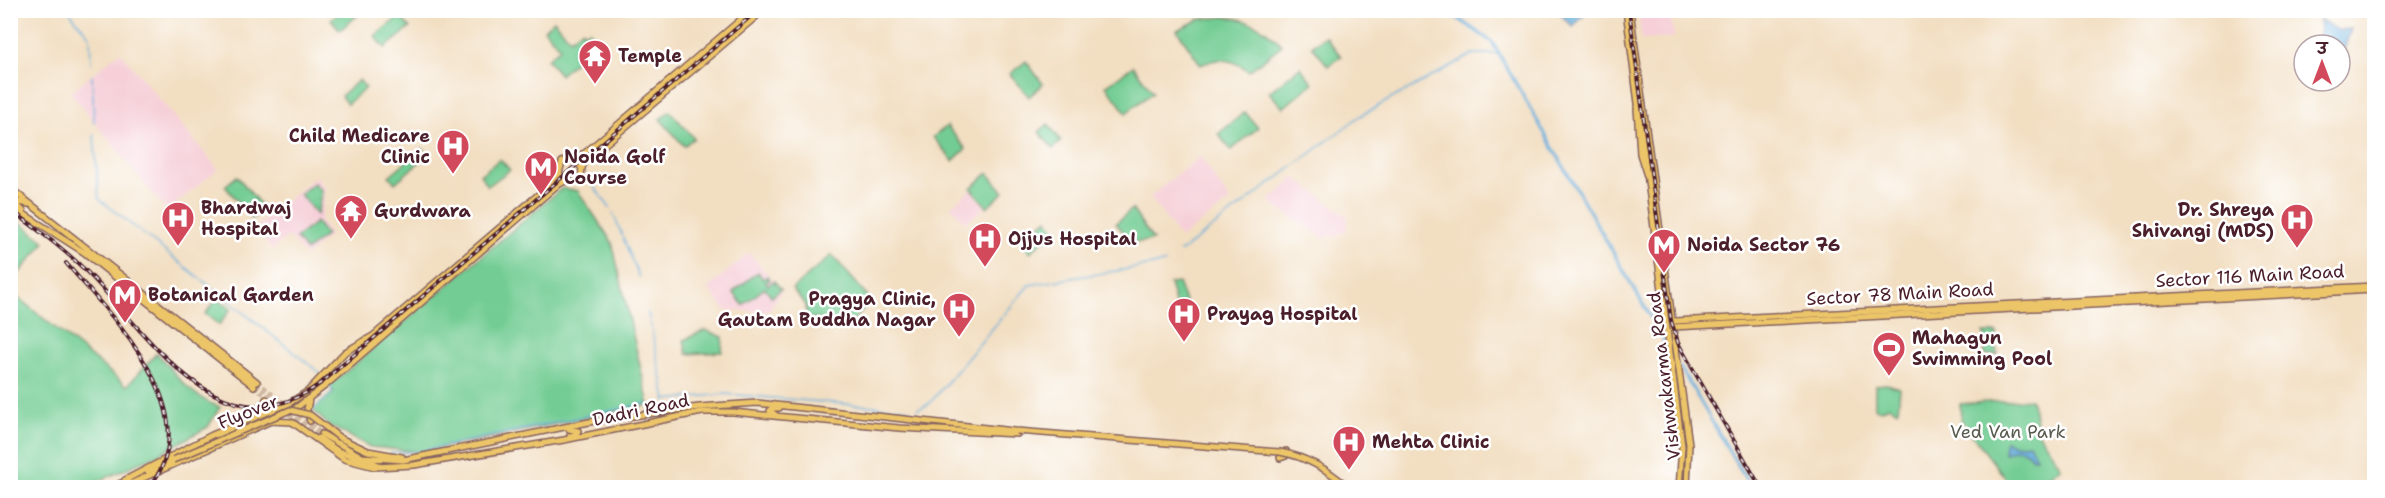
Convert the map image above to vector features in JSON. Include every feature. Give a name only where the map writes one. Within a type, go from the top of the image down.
[{"type":"main road","points":[[360,354],[352,358],[349,355],[552,183],[559,173],[562,162],[574,159],[752,10]]},
{"type":"main road","points":[[121,488],[295,410],[548,194],[565,181],[573,182],[579,179],[585,161],[764,10]]},
{"type":"main road","name":"Vishwakarma Road","points":[[1626,10],[1674,324],[1673,374],[1682,455],[1678,488]]},
{"type":"main road","name":"Vishwakarma Road","points":[[1630,10],[1650,183],[1687,423],[1690,464],[1687,488]]},
{"type":"main road","points":[[1637,89],[1640,154],[1650,183]]},
{"type":"main road","points":[[644,102],[643,109],[650,108]]},
{"type":"main road","points":[[574,159],[582,168]]},
{"type":"main road","points":[[559,173],[565,181]]},
{"type":"main road","points":[[10,189],[16,197],[10,201]]},
{"type":"main road","points":[[10,189],[44,213],[209,343],[256,384],[85,253],[10,206]]},
{"type":"main road","points":[[36,222],[19,208],[20,202],[44,213]]},
{"type":"main road","name":"Sector 116 Main Road","points":[[2128,299],[2374,288]]},
{"type":"main road","name":"Sector 78 Main Road","points":[[1674,324],[2128,299]]},
{"type":"main road","points":[[110,488],[202,441],[288,404],[308,391],[345,352],[373,336]]},
{"type":"main road","points":[[192,340],[200,343]]},
{"type":"main road","points":[[328,369],[341,363],[343,367],[339,372]]},
{"type":"main road","points":[[261,415],[266,399]]},
{"type":"main road","points":[[309,399],[307,410],[310,421]]},
{"type":"main road","name":"Dadri Road","points":[[413,458],[590,422],[699,407],[764,403],[803,410],[947,423],[1007,432]]},
{"type":"main road","points":[[744,413],[761,414],[766,410],[763,406],[745,405]]},
{"type":"main road","points":[[788,418],[772,415],[770,410],[774,407],[803,410]]},
{"type":"main road","name":"Flyover","points":[[125,480],[290,410],[304,412],[334,435],[359,448],[387,456],[413,458]]},
{"type":"main road","name":"Dadri Road","points":[[390,466],[540,444],[690,413],[744,413],[947,430],[1007,432]]},
{"type":"main road","points":[[1678,413],[1682,417],[1685,413]]},
{"type":"main road","points":[[634,416],[586,425],[581,429],[582,432],[590,433],[639,424]]},
{"type":"main road","points":[[1679,424],[1683,420],[1687,423]]},
{"type":"main road","points":[[237,437],[221,442],[217,439],[246,421]]},
{"type":"main road","points":[[270,422],[292,422],[328,450],[354,462],[370,467],[390,466]]},
{"type":"main road","points":[[947,423],[947,430]]},
{"type":"main road","points":[[540,444],[575,435],[578,431],[573,428],[544,433]]},
{"type":"main road","points":[[1007,432],[1294,454],[1325,468],[1347,488]]},
{"type":"main road","points":[[390,466],[360,460],[338,451],[320,436],[362,457],[383,460],[413,458]]},
{"type":"main road","points":[[196,456],[208,447],[207,443],[202,441]]},
{"type":"main road","points":[[458,457],[455,452],[470,446]]},
{"type":"main road","points":[[1252,456],[1250,451],[1253,448]]},
{"type":"main road","points":[[1280,458],[1287,456],[1286,451]]},
{"type":"shaded area","points":[[1638,11],[1670,11],[1674,37],[1642,40]]},
{"type":"shaded area","points":[[120,52],[218,169],[167,211],[70,92]]},
{"type":"shaded area","points":[[1200,156],[1230,201],[1180,238],[1150,197]]},
{"type":"shaded area","points":[[316,176],[325,188],[321,222],[330,235],[306,256],[288,236],[272,250],[254,229]]},
{"type":"shaded area","points":[[1294,177],[1348,217],[1346,233],[1340,232],[1336,238],[1329,234],[1326,239],[1274,206],[1269,200]]},
{"type":"shaded area","points":[[971,190],[985,207],[965,223],[951,206]]},
{"type":"shaded area","points":[[749,253],[782,290],[768,312],[725,310],[708,288]]},
{"type":"green space","points":[[341,11],[352,11],[357,16],[340,30],[331,19]]},
{"type":"green space","points":[[400,16],[410,28],[385,48],[375,36]]},
{"type":"green space","points":[[1225,17],[1256,25],[1282,45],[1249,71],[1226,60],[1201,65],[1177,30],[1200,19]]},
{"type":"green space","points":[[554,20],[570,39],[582,30],[585,33],[589,30],[599,41],[560,75],[547,59],[560,48],[544,29]]},
{"type":"green space","points":[[1325,36],[1341,56],[1328,66],[1312,46]]},
{"type":"green space","points":[[1026,61],[1043,84],[1029,97],[1010,74]]},
{"type":"green space","points":[[1133,66],[1153,92],[1126,113],[1106,86]]},
{"type":"green space","points":[[1300,67],[1313,83],[1283,108],[1269,92]]},
{"type":"green space","points":[[359,80],[366,88],[347,104],[341,96]]},
{"type":"green space","points":[[670,111],[694,138],[684,146],[660,119]]},
{"type":"green space","points":[[1245,112],[1258,128],[1231,150],[1218,134]]},
{"type":"green space","points":[[1048,124],[1061,141],[1053,149],[1039,132]]},
{"type":"green space","points":[[947,126],[966,149],[953,161],[933,137]]},
{"type":"green space","points":[[422,148],[428,155],[395,183],[389,176]]},
{"type":"green space","points":[[500,159],[510,170],[488,186],[480,175]]},
{"type":"green space","points":[[988,173],[1004,192],[987,207],[971,188]]},
{"type":"green space","points":[[237,176],[264,209],[252,219],[225,186]]},
{"type":"green space","points":[[314,183],[322,191],[317,215],[300,194]]},
{"type":"green space","name":"Noida Golf Course","points":[[562,188],[578,191],[612,242],[649,405],[422,452],[370,447],[328,425],[313,410],[334,392],[329,386]]},
{"type":"green space","points":[[1132,209],[1153,240],[1127,244],[1124,233],[1116,223]]},
{"type":"green space","points":[[11,215],[45,242],[11,283]]},
{"type":"green space","points":[[1047,219],[1056,230],[1030,252],[1021,242]]},
{"type":"green space","points":[[316,222],[326,235],[306,251],[296,238]]},
{"type":"green space","points":[[832,255],[871,300],[853,321],[806,318],[806,305],[792,289]]},
{"type":"green space","points":[[758,272],[763,279],[767,276],[770,280],[766,282],[768,285],[774,281],[781,289],[772,297],[765,288],[743,305],[733,292]]},
{"type":"green space","points":[[1178,283],[1189,311],[1178,314],[1170,284]]},
{"type":"green space","points":[[11,292],[127,386],[157,353],[193,392],[220,407],[208,427],[161,453],[86,487],[11,487]]},
{"type":"green space","points":[[217,299],[231,309],[219,325],[205,314]]},
{"type":"green space","points":[[705,330],[723,337],[722,352],[687,354],[684,340]]},
{"type":"green space","points":[[1984,333],[1997,333],[1995,346],[1998,355],[1985,355]]},
{"type":"green space","points":[[1887,384],[1900,388],[1898,411],[1889,406],[1881,410],[1875,408],[1875,385]]},
{"type":"green space","name":"Ved Van Park","points":[[2031,399],[2039,434],[2061,467],[2035,487],[2012,487],[1961,420],[1960,404]]},
{"type":"water","points":[[1556,10],[1588,10],[1588,11],[1573,27]]},
{"type":"water","points":[[2319,18],[2338,30],[2351,29],[2350,33],[2320,33]]},
{"type":"water","points":[[2005,441],[2015,445],[2029,443],[2036,457],[2032,458],[2019,449],[2004,454]]},
{"type":"waterway","points":[[68,10],[90,37],[91,64]]},
{"type":"waterway","points":[[1446,10],[1492,42],[1667,346]]},
{"type":"waterway","points":[[1180,252],[1360,116],[1473,54],[1498,54]]},
{"type":"waterway","points":[[92,76],[94,123]]},
{"type":"waterway","points":[[94,135],[99,199],[320,373]]},
{"type":"waterway","points":[[588,179],[610,208]]},
{"type":"waterway","points":[[613,213],[639,277]]},
{"type":"waterway","points":[[917,409],[929,404],[1029,285],[1165,263]]},
{"type":"waterway","points":[[648,313],[666,400]]},
{"type":"waterway","points":[[1680,367],[1751,488]]},
{"type":"waterway","points":[[311,412],[332,393],[331,385]]},
{"type":"waterway","points":[[665,400],[724,394],[909,409]]},
{"type":"waterway","points":[[391,453],[416,452],[647,403]]},
{"type":"tunnel","points":[[257,382],[322,434]]},
{"type":"tunnel","points":[[254,386],[319,438]]},
{"type":"railway","points":[[10,209],[82,267],[166,358],[194,382],[224,399],[256,406],[290,400],[327,378],[758,10]]},
{"type":"railway","points":[[1629,10],[1671,320],[1678,343],[1761,488]]},
{"type":"railway","points":[[66,263],[129,339],[148,368],[162,399],[169,430],[165,460],[148,488]]},
{"type":"place","name":"Temple","points":[[595,85]]},
{"type":"place","name":"Child Medicare Clinic","points":[[453,175]]},
{"type":"place","name":"Noida Golf Course","points":[[541,196]]},
{"type":"place","name":"Gurdwara","points":[[351,240]]},
{"type":"place","name":"Bhardwaj Hospital","points":[[178,247]]},
{"type":"place","name":"Dr. Shreya Shivangi (MDS)","points":[[2297,249]]},
{"type":"place","name":"Ojjus Hospital","points":[[985,268]]},
{"type":"place","name":"Noida Sector 76","points":[[1664,274]]},
{"type":"place","name":"Botanical Garden","points":[[125,324]]},
{"type":"place","name":"Pragya Clinic, Gautam Buddha Nagar","points":[[959,338]]},
{"type":"place","name":"Prayag Hospital","points":[[1184,343]]},
{"type":"place","name":"Mahagun Swimming Pool","points":[[1889,377]]},
{"type":"place","name":"Mehta Clinic","points":[[1349,471]]}]
